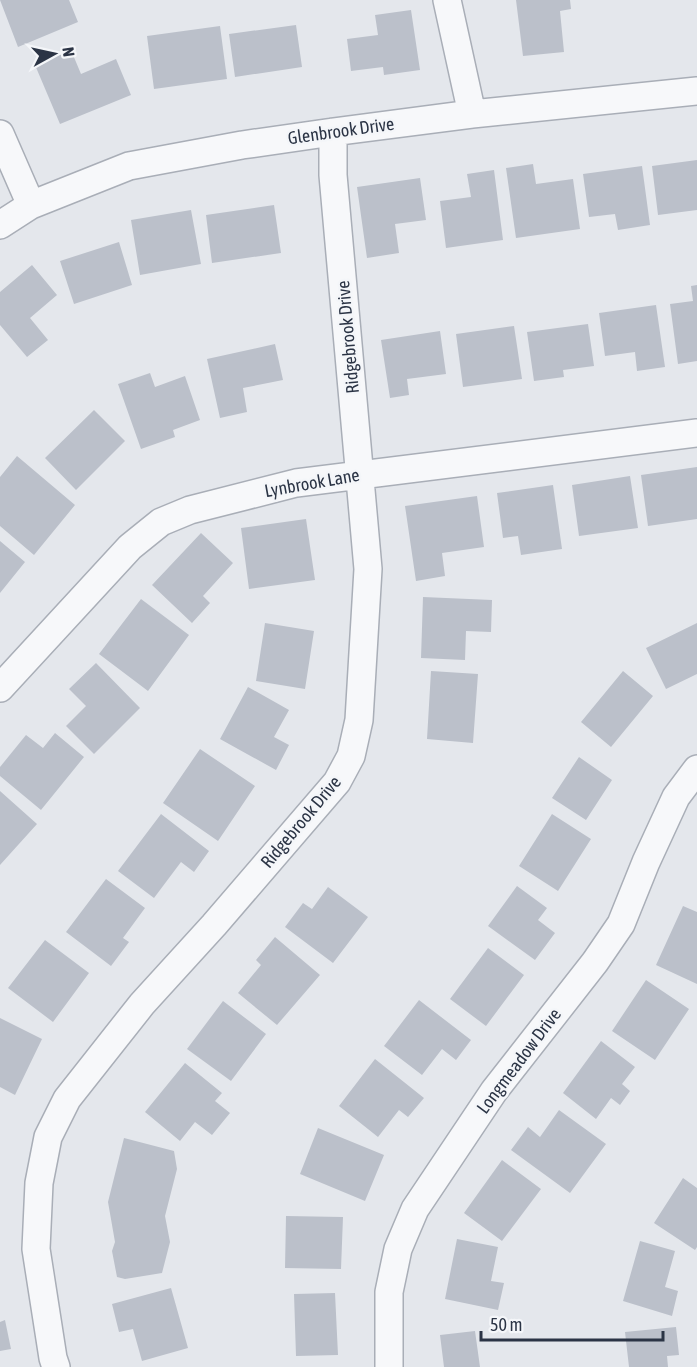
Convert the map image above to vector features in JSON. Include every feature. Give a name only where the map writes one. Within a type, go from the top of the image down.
[{"type":"street","points":[[447,0],[472,114]]},
{"type":"street","name":"Glenbrook Drive","points":[[0,225],[32,205],[129,166],[242,145],[333,132],[472,114],[697,91]]},
{"type":"street","name":"Ridgebrook Drive","points":[[56,1367],[36,1249],[39,1183],[48,1137],[67,1099],[142,1004],[214,925],[337,782],[351,756],[359,720],[368,569],[333,175],[333,132]]},
{"type":"street","points":[[0,134],[32,205]]},
{"type":"street","name":"Lynbrook Lane","points":[[0,688],[130,547],[161,522],[190,510],[296,483],[697,433]]},
{"type":"street","name":"Longmeadow Drive","points":[[389,1367],[389,1292],[399,1249],[414,1209],[494,1091],[595,962],[621,924],[676,797],[697,769]]},
{"type":"building","points":[[0,0],[69,0],[78,22],[18,47]]},
{"type":"building","points":[[516,0],[570,0],[571,9],[560,11],[564,52],[523,56]]},
{"type":"building","points":[[411,10],[420,70],[384,75],[383,67],[351,71],[347,39],[378,35],[375,15]]},
{"type":"building","points":[[296,25],[302,67],[235,77],[229,34]]},
{"type":"building","points":[[220,26],[227,79],[154,89],[147,36]]},
{"type":"building","points":[[71,50],[81,74],[116,59],[131,95],[60,124],[35,65]]},
{"type":"building","points":[[697,160],[697,210],[658,215],[652,166]]},
{"type":"building","points":[[533,164],[536,184],[573,179],[580,229],[516,238],[506,168]]},
{"type":"building","points":[[642,166],[650,225],[618,230],[615,214],[589,217],[583,174]]},
{"type":"building","points":[[494,170],[503,240],[446,248],[440,201],[471,197],[467,174]]},
{"type":"building","points":[[420,178],[426,220],[395,224],[399,253],[367,258],[357,187]]},
{"type":"building","points":[[274,205],[281,253],[212,263],[206,215]]},
{"type":"building","points":[[191,210],[201,264],[140,275],[131,220]]},
{"type":"building","points":[[119,242],[132,285],[74,304],[60,261]]},
{"type":"building","points":[[32,265],[57,295],[30,318],[48,340],[27,357],[0,325],[0,292]]},
{"type":"building","points":[[697,285],[697,361],[678,364],[670,304],[693,301],[691,286]]},
{"type":"building","points":[[656,305],[665,367],[637,371],[635,352],[605,356],[599,313]]},
{"type":"building","points":[[588,324],[594,366],[563,370],[564,377],[534,381],[527,332]]},
{"type":"building","points":[[514,326],[522,379],[463,387],[456,334]]},
{"type":"building","points":[[440,331],[446,374],[407,379],[409,395],[390,398],[381,340]]},
{"type":"building","points":[[275,344],[283,380],[243,388],[247,412],[220,418],[207,359]]},
{"type":"building","points":[[150,373],[155,387],[185,376],[200,420],[173,430],[175,437],[141,449],[118,384]]},
{"type":"building","points":[[94,410],[125,441],[76,490],[45,458]]},
{"type":"building","points":[[17,456],[75,505],[34,555],[0,526],[0,477]]},
{"type":"building","points":[[697,467],[697,519],[648,526],[641,475]]},
{"type":"building","points":[[630,476],[638,528],[579,536],[572,485]]},
{"type":"building","points":[[553,485],[562,549],[521,555],[518,536],[503,538],[497,493]]},
{"type":"building","points":[[477,496],[484,547],[442,553],[445,576],[416,581],[405,506]]},
{"type":"building","points":[[306,519],[315,580],[249,589],[241,528]]},
{"type":"building","points":[[201,533],[233,563],[203,596],[210,603],[192,623],[152,585]]},
{"type":"building","points":[[0,541],[25,562],[0,593]]},
{"type":"building","points":[[423,597],[492,600],[491,632],[466,631],[465,660],[421,658]]},
{"type":"building","points":[[141,599],[189,635],[148,691],[99,654]]},
{"type":"building","points":[[265,623],[314,631],[305,689],[256,681]]},
{"type":"building","points":[[697,623],[697,674],[666,689],[646,648]]},
{"type":"building","points":[[96,663],[140,708],[94,754],[66,726],[86,706],[69,689]]},
{"type":"building","points":[[431,671],[478,674],[473,743],[427,739]]},
{"type":"building","points":[[623,671],[653,696],[611,747],[581,722]]},
{"type":"building","points":[[248,687],[289,710],[274,737],[289,745],[276,770],[220,739]]},
{"type":"building","points":[[55,733],[84,757],[41,810],[0,776],[0,767],[26,735],[43,748]]},
{"type":"building","points":[[200,749],[255,786],[218,841],[163,803]]},
{"type":"building","points":[[579,757],[612,780],[586,820],[552,798]]},
{"type":"building","points":[[0,791],[37,824],[0,865]]},
{"type":"building","points":[[161,814],[209,851],[194,872],[181,862],[154,898],[118,871]]},
{"type":"building","points":[[552,814],[591,839],[558,891],[519,866]]},
{"type":"building","points":[[106,879],[145,908],[123,938],[129,942],[111,966],[66,932]]},
{"type":"building","points":[[517,886],[547,908],[538,920],[555,933],[535,960],[488,926]]},
{"type":"building","points":[[328,887],[368,917],[333,963],[285,927],[303,903],[312,909]]},
{"type":"building","points":[[683,906],[697,912],[697,984],[656,965]]},
{"type":"building","points":[[275,937],[320,975],[277,1025],[238,993],[261,965],[256,960]]},
{"type":"building","points":[[45,940],[89,973],[53,1022],[8,988]]},
{"type":"building","points":[[488,948],[524,975],[486,1026],[450,999]]},
{"type":"building","points":[[646,980],[689,1009],[655,1060],[612,1031]]},
{"type":"building","points":[[419,1000],[471,1040],[456,1060],[442,1049],[422,1075],[384,1046]]},
{"type":"building","points":[[223,1001],[266,1034],[231,1081],[187,1049]]},
{"type":"building","points":[[0,1018],[42,1039],[15,1095],[0,1087]]},
{"type":"building","points":[[601,1041],[635,1067],[622,1084],[630,1091],[620,1105],[611,1098],[596,1119],[563,1093]]},
{"type":"building","points":[[375,1059],[424,1098],[408,1117],[399,1110],[378,1137],[339,1106]]},
{"type":"building","points":[[185,1063],[222,1093],[215,1101],[230,1113],[212,1135],[195,1122],[180,1141],[145,1112]]},
{"type":"building","points":[[559,1110],[606,1144],[570,1193],[511,1150],[528,1127],[540,1137]]},
{"type":"building","points":[[318,1128],[384,1155],[365,1201],[300,1174]]},
{"type":"building","points":[[124,1138],[174,1151],[177,1169],[165,1216],[170,1242],[162,1273],[125,1279],[117,1277],[112,1251],[115,1242],[108,1202]]},
{"type":"building","points":[[502,1160],[541,1189],[502,1241],[464,1213]]},
{"type":"building","points":[[683,1178],[697,1188],[697,1247],[695,1250],[654,1223]]},
{"type":"building","points":[[286,1216],[343,1217],[341,1269],[285,1268]]},
{"type":"building","points":[[457,1239],[498,1247],[491,1281],[504,1283],[498,1310],[445,1299]]},
{"type":"building","points":[[640,1241],[675,1251],[665,1287],[678,1291],[672,1316],[623,1301]]},
{"type":"building","points":[[171,1288],[188,1348],[142,1361],[133,1329],[119,1332],[112,1304]]},
{"type":"building","points":[[335,1293],[338,1355],[296,1356],[294,1294]]},
{"type":"building","points":[[5,1320],[11,1349],[0,1351],[0,1322]]},
{"type":"building","points":[[676,1327],[679,1355],[667,1356],[668,1367],[629,1367],[625,1332]]},
{"type":"building","points":[[475,1331],[480,1367],[444,1367],[440,1335]]}]
